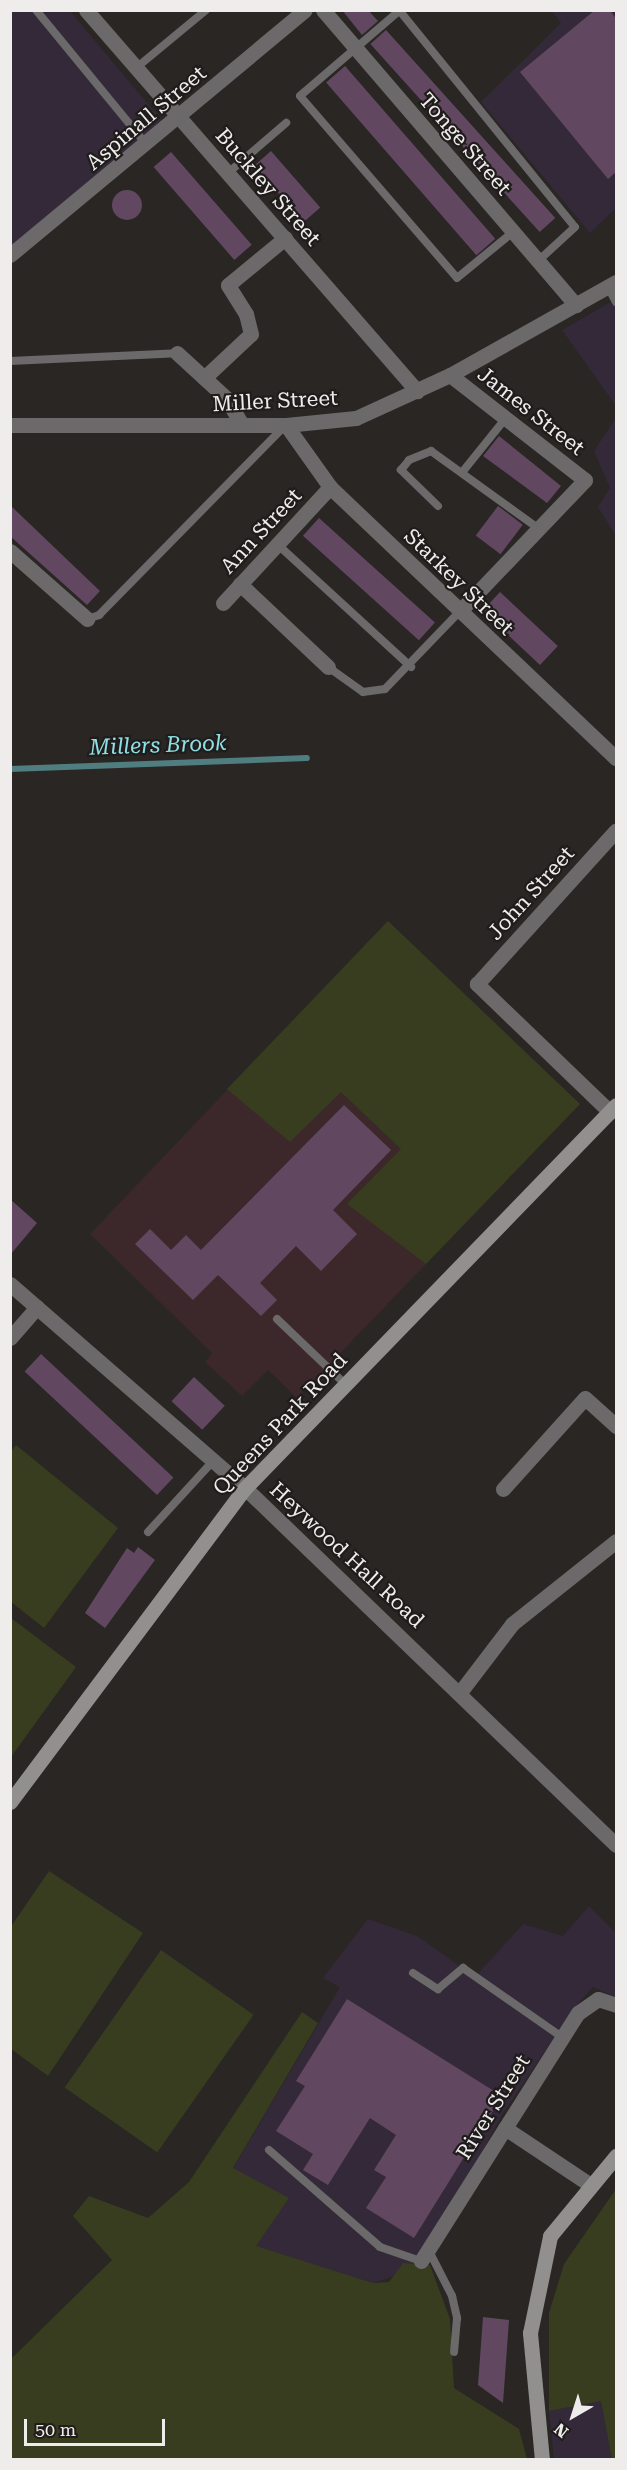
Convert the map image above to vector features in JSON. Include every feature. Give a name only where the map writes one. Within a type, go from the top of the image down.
[{"type":"street","name":"Aspinall Street","points":[[10,255],[180,118],[305,10]]},
{"type":"street","name":"Tonge Street","points":[[324,10],[576,305]]},
{"type":"street","name":"Buckley Street","points":[[94,13],[136,68],[417,391]]},
{"type":"street","points":[[204,378],[251,334],[246,314],[228,285],[285,238]]},
{"type":"street","name":"Miller Street","points":[[10,426],[286,425],[356,418],[450,375],[612,284]]},
{"type":"street","points":[[177,352],[204,378],[242,425]]},
{"type":"street","name":"James Street","points":[[450,375],[585,480],[539,529]]},
{"type":"street","name":"Starkey Street","points":[[286,425],[330,487],[459,612],[616,758]]},
{"type":"street","name":"Ann Street","points":[[223,603],[330,487]]},
{"type":"street","points":[[459,612],[539,529]]},
{"type":"street","points":[[10,551],[87,619]]},
{"type":"street","points":[[240,584],[328,667]]},
{"type":"street","name":"John Street","points":[[613,1109],[477,984],[616,830]]},
{"type":"street","name":"Queens Park Road","points":[[10,1802],[244,1488],[613,1109]]},
{"type":"street","name":"Heywood Hall Road","points":[[10,1284],[244,1488],[461,1691],[616,1845]]},
{"type":"street","points":[[10,1338],[37,1307]]},
{"type":"street","points":[[503,1489],[585,1398],[616,1426]]},
{"type":"street","points":[[461,1691],[512,1624],[616,1541]]},
{"type":"street","name":"River Street","points":[[424,2255],[578,2013],[598,1999],[616,2005]]},
{"type":"street","points":[[505,2128],[589,2184]]},
{"type":"street","points":[[542,2460],[531,2333],[550,2236],[589,2184],[616,2156]]},
{"type":"lane","points":[[36,10],[147,145]]},
{"type":"lane","points":[[136,68],[206,10]]},
{"type":"lane","points":[[513,232],[457,278],[300,96],[399,11],[575,227],[538,261]]},
{"type":"lane","points":[[228,173],[286,123]]},
{"type":"lane","points":[[612,284],[616,303]]},
{"type":"lane","points":[[10,361],[177,352]]},
{"type":"lane","points":[[464,470],[506,418]]},
{"type":"lane","points":[[87,619],[99,615],[286,425]]},
{"type":"lane","points":[[438,506],[402,467],[431,451],[464,470],[539,529]]},
{"type":"lane","points":[[277,544],[411,667]]},
{"type":"lane","points":[[328,667],[348,685],[373,693],[411,667],[459,612]]},
{"type":"lane","points":[[277,1319],[345,1384]]},
{"type":"lane","points":[[148,1532],[213,1461]]},
{"type":"lane","points":[[413,1973],[438,1989],[463,1968],[562,2037]]},
{"type":"lane","points":[[269,2150],[380,2247],[424,2255],[452,2296],[457,2318],[454,2352]]},
{"type":"shaded area","points":[[11,11],[70,11],[164,123],[11,248]]},
{"type":"shaded area","points":[[552,11],[616,11],[616,208],[590,233],[481,102],[561,23]]},
{"type":"shaded area","points":[[616,299],[616,406],[562,330]]},
{"type":"shaded area","points":[[616,418],[616,536],[598,507],[610,488],[594,451]]},
{"type":"shaded area","points":[[388,921],[580,1104],[297,1398],[268,1370],[242,1396],[205,1362],[212,1353],[90,1234]]},
{"type":"shaded area","points":[[589,1906],[616,1933],[616,1997],[593,1987],[575,2007],[502,2115],[418,2268],[373,2283],[255,2246],[233,2169],[340,1987],[323,1978],[368,1919],[417,1936],[475,1977],[523,1924],[563,1936]]},
{"type":"shaded area","points":[[601,2401],[612,2459],[554,2459],[549,2411]]},
{"type":"green space","points":[[388,921],[580,1104],[426,1264],[347,1204],[401,1149],[341,1092],[290,1142],[227,1089]]},
{"type":"green space","points":[[16,1445],[118,1528],[44,1628],[11,1602],[10,1453]]},
{"type":"green space","points":[[11,1618],[76,1667],[11,1757]]},
{"type":"green space","points":[[49,1871],[143,1933],[48,2076],[11,2049],[10,1928]]},
{"type":"green space","points":[[161,1950],[254,2015],[157,2152],[65,2088]]},
{"type":"green space","points":[[302,2012],[318,2023],[233,2168],[289,2198],[256,2246],[373,2283],[389,2282],[403,2263],[430,2265],[450,2319],[454,2388],[519,2429],[527,2459],[11,2460],[11,2359],[112,2260],[73,2216],[89,2196],[148,2218],[189,2182]]},
{"type":"green space","points":[[616,2189],[616,2459],[612,2460],[601,2401],[549,2411],[549,2313],[564,2264]]},
{"type":"building","points":[[342,10],[368,10],[378,21],[362,35]]},
{"type":"building","points":[[595,10],[610,10],[616,19],[616,172],[608,179],[520,72]]},
{"type":"building","points":[[386,30],[555,218],[540,232],[370,44]]},
{"type":"building","points":[[345,66],[495,239],[476,255],[326,82]]},
{"type":"building","points":[[271,151],[320,208],[304,222],[254,165]]},
{"type":"building","points":[[171,152],[252,245],[234,260],[154,167]]},
{"type":"building","points":[[127,190],[137,195],[142,205],[137,215],[127,220],[117,215],[112,205],[117,195]]},
{"type":"building","points":[[499,436],[561,486],[547,503],[483,456]]},
{"type":"building","points":[[10,505],[100,591],[87,605],[10,536]]},
{"type":"building","points":[[498,506],[523,525],[500,554],[476,536]]},
{"type":"building","points":[[319,518],[435,622],[419,640],[303,536]]},
{"type":"building","points":[[500,592],[558,646],[540,665],[482,611]]},
{"type":"building","points":[[344,1105],[391,1150],[333,1210],[357,1234],[321,1271],[296,1246],[260,1283],[277,1300],[261,1316],[218,1275],[193,1300],[135,1244],[150,1229],[171,1250],[186,1235],[201,1250]]},
{"type":"building","points":[[10,1199],[37,1223],[10,1255]]},
{"type":"building","points":[[41,1354],[173,1477],[157,1495],[25,1372]]},
{"type":"building","points":[[194,1377],[225,1406],[202,1430],[171,1401]]},
{"type":"building","points":[[138,1547],[155,1560],[105,1628],[85,1613],[127,1548],[134,1553]]},
{"type":"building","points":[[347,1999],[502,2096],[414,2238],[366,2208],[386,2177],[374,2170],[396,2135],[370,2118],[328,2185],[303,2170],[313,2154],[276,2131],[305,2086],[296,2081]]},
{"type":"building","points":[[483,2317],[509,2320],[503,2403],[478,2385]]},
{"type":"waterway","name":"Millers Brook","points":[[10,769],[307,758]]}]
